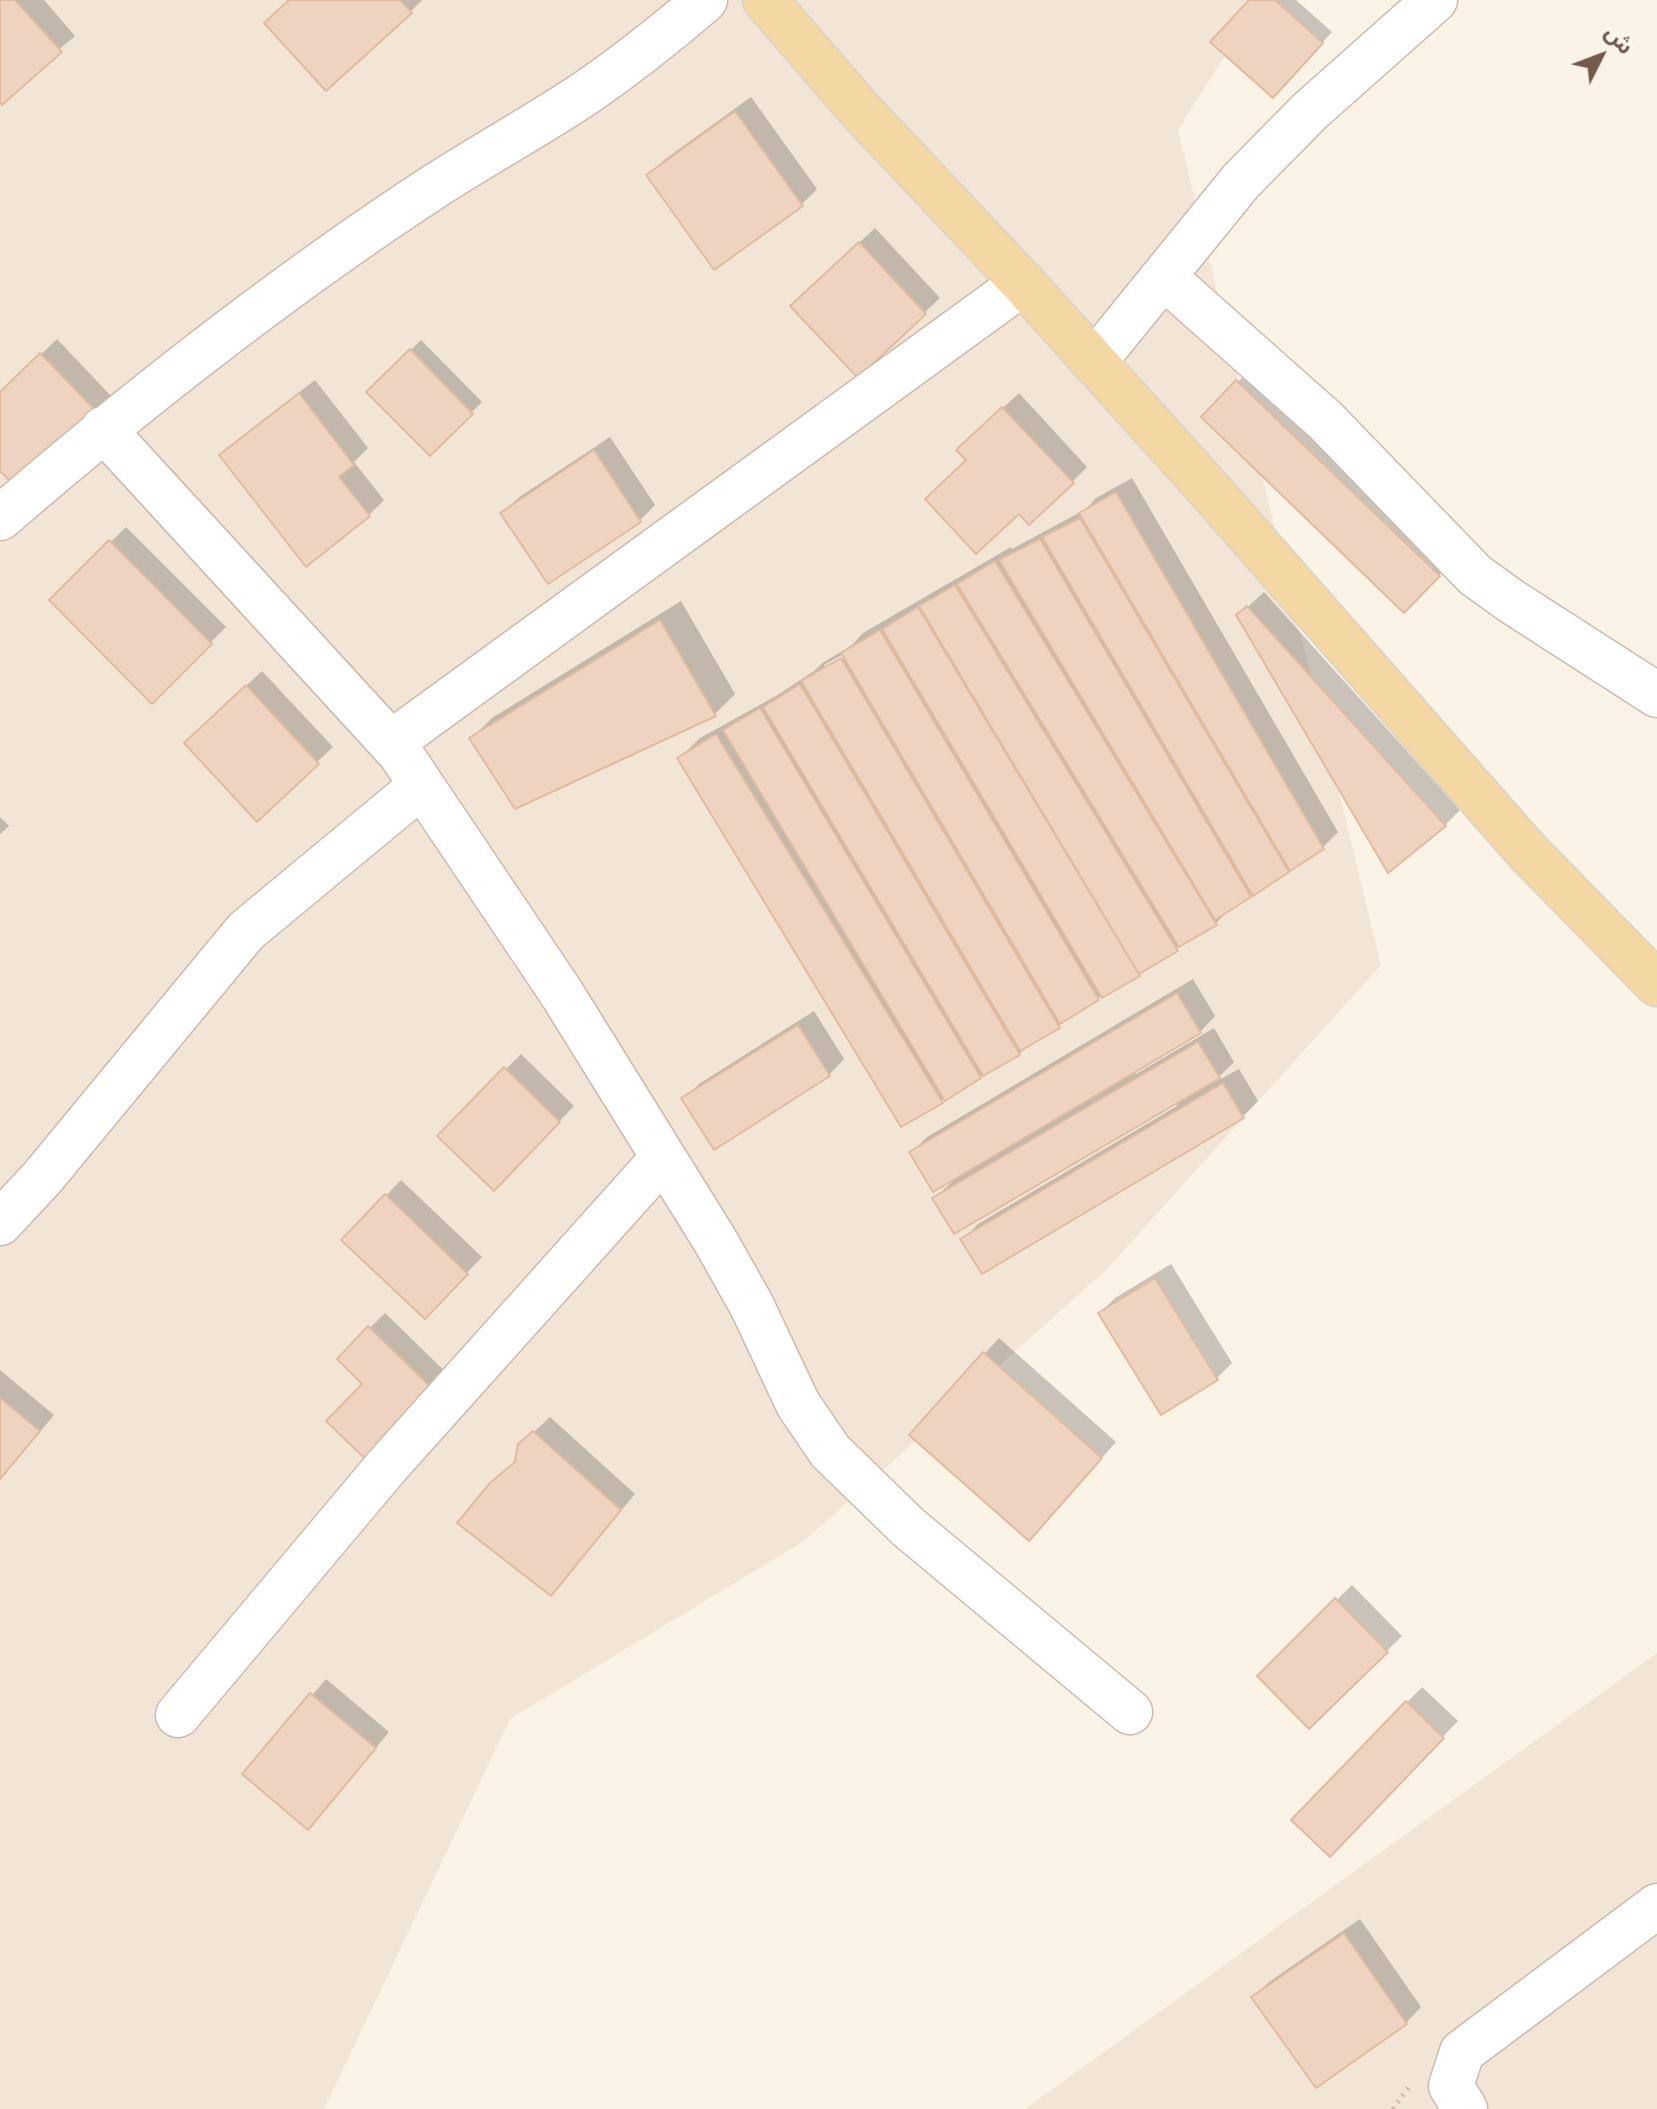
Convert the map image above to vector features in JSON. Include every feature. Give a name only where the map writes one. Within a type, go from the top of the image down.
[{"type":"main road","points":[[765,0],[859,109],[1094,362],[1526,850],[1657,984]]},
{"type":"street","points":[[0,518],[103,429],[295,282],[436,186],[589,91],[649,47],[705,0]]},
{"type":"street","points":[[1094,362],[1241,181],[1373,52],[1435,0]]},
{"type":"street","points":[[1164,277],[1325,420],[1475,575],[1657,695]]},
{"type":"street","points":[[392,742],[1023,283]]},
{"type":"street","points":[[103,429],[392,742],[562,994],[752,1306],[798,1404],[830,1451],[908,1527],[1130,1712]]},
{"type":"street","points":[[0,1223],[42,1178],[246,931],[421,786]]},
{"type":"street","points":[[178,1715],[387,1466],[663,1158]]},
{"type":"street","points":[[1465,2109],[1451,2086],[1462,2052],[1657,1906]]},
{"type":"shaded area","points":[[0,0],[1260,0],[1178,130],[1381,965],[1107,1269],[804,1541],[510,1719],[324,2109],[0,2109]]},
{"type":"shaded area","points":[[1657,1653],[1657,2109],[1025,2109]]},
{"type":"building","points":[[0,0],[15,0],[62,52],[2,105],[0,102]]},
{"type":"building","points":[[289,0],[400,0],[412,13],[326,91],[264,23]]},
{"type":"building","points":[[1249,0],[1275,0],[1323,43],[1273,98],[1210,42]]},
{"type":"building","points":[[735,111],[803,206],[714,270],[646,175]]},
{"type":"building","points":[[859,242],[926,314],[858,378],[790,306]]},
{"type":"building","points":[[410,349],[473,414],[430,456],[366,392]]},
{"type":"building","points":[[40,353],[98,413],[18,489],[0,471],[0,392]]},
{"type":"building","points":[[1236,380],[1440,576],[1404,613],[1201,417]]},
{"type":"building","points":[[299,393],[354,465],[339,477],[370,516],[306,567],[219,455]]},
{"type":"building","points":[[1002,407],[1074,483],[1029,525],[1019,514],[976,554],[925,499],[966,460],[956,450]]},
{"type":"building","points":[[594,450],[641,522],[548,584],[500,513]]},
{"type":"building","points":[[1116,492],[1324,849],[1290,871],[1079,513]]},
{"type":"building","points":[[1080,518],[1289,872],[1253,896],[1042,537]]},
{"type":"building","points":[[1040,539],[1251,897],[1215,920],[999,560]]},
{"type":"building","points":[[109,540],[212,644],[152,704],[49,600]]},
{"type":"building","points":[[995,561],[1217,925],[1179,947],[957,584]]},
{"type":"building","points":[[955,585],[1178,951],[1139,974],[919,606]]},
{"type":"building","points":[[1247,606],[1446,826],[1388,873],[1236,615]]},
{"type":"building","points":[[918,607],[1140,976],[1102,998],[882,629]]},
{"type":"building","points":[[660,620],[716,716],[515,809],[469,738]]},
{"type":"building","points":[[880,630],[1099,1000],[1060,1024],[841,653]]},
{"type":"building","points":[[841,658],[1060,1028],[1020,1051],[801,681]]},
{"type":"building","points":[[800,684],[1020,1055],[983,1076],[763,707]]},
{"type":"building","points":[[246,685],[319,764],[257,822],[184,743]]},
{"type":"building","points":[[760,708],[981,1078],[945,1101],[723,730]]},
{"type":"building","points":[[716,734],[943,1103],[901,1127],[677,758]]},
{"type":"building","points":[[1177,993],[1201,1033],[933,1192],[909,1152]]},
{"type":"building","points":[[798,1025],[830,1076],[714,1150],[681,1098]]},
{"type":"building","points":[[1198,1042],[1220,1078],[954,1234],[932,1198]]},
{"type":"building","points":[[504,1067],[560,1122],[494,1191],[437,1136]]},
{"type":"building","points":[[1223,1083],[1244,1118],[982,1274],[960,1239]]},
{"type":"building","points":[[385,1194],[468,1274],[425,1319],[341,1240]]},
{"type":"building","points":[[1155,1278],[1218,1380],[1161,1415],[1098,1313]]},
{"type":"building","points":[[368,1326],[444,1400],[377,1470],[326,1421],[362,1384],[337,1359]]},
{"type":"building","points":[[983,1352],[1102,1458],[1029,1541],[909,1435]]},
{"type":"building","points":[[0,1398],[40,1431],[0,1479]]},
{"type":"building","points":[[533,1431],[621,1510],[551,1596],[457,1523],[490,1483],[515,1462],[518,1444]]},
{"type":"building","points":[[1335,1598],[1388,1652],[1309,1729],[1257,1676]]},
{"type":"building","points":[[310,1693],[376,1748],[308,1830],[242,1774]]},
{"type":"building","points":[[1406,1701],[1444,1738],[1330,1857],[1291,1820]]},
{"type":"building","points":[[1344,1933],[1407,2024],[1316,2088],[1251,1997]]}]
